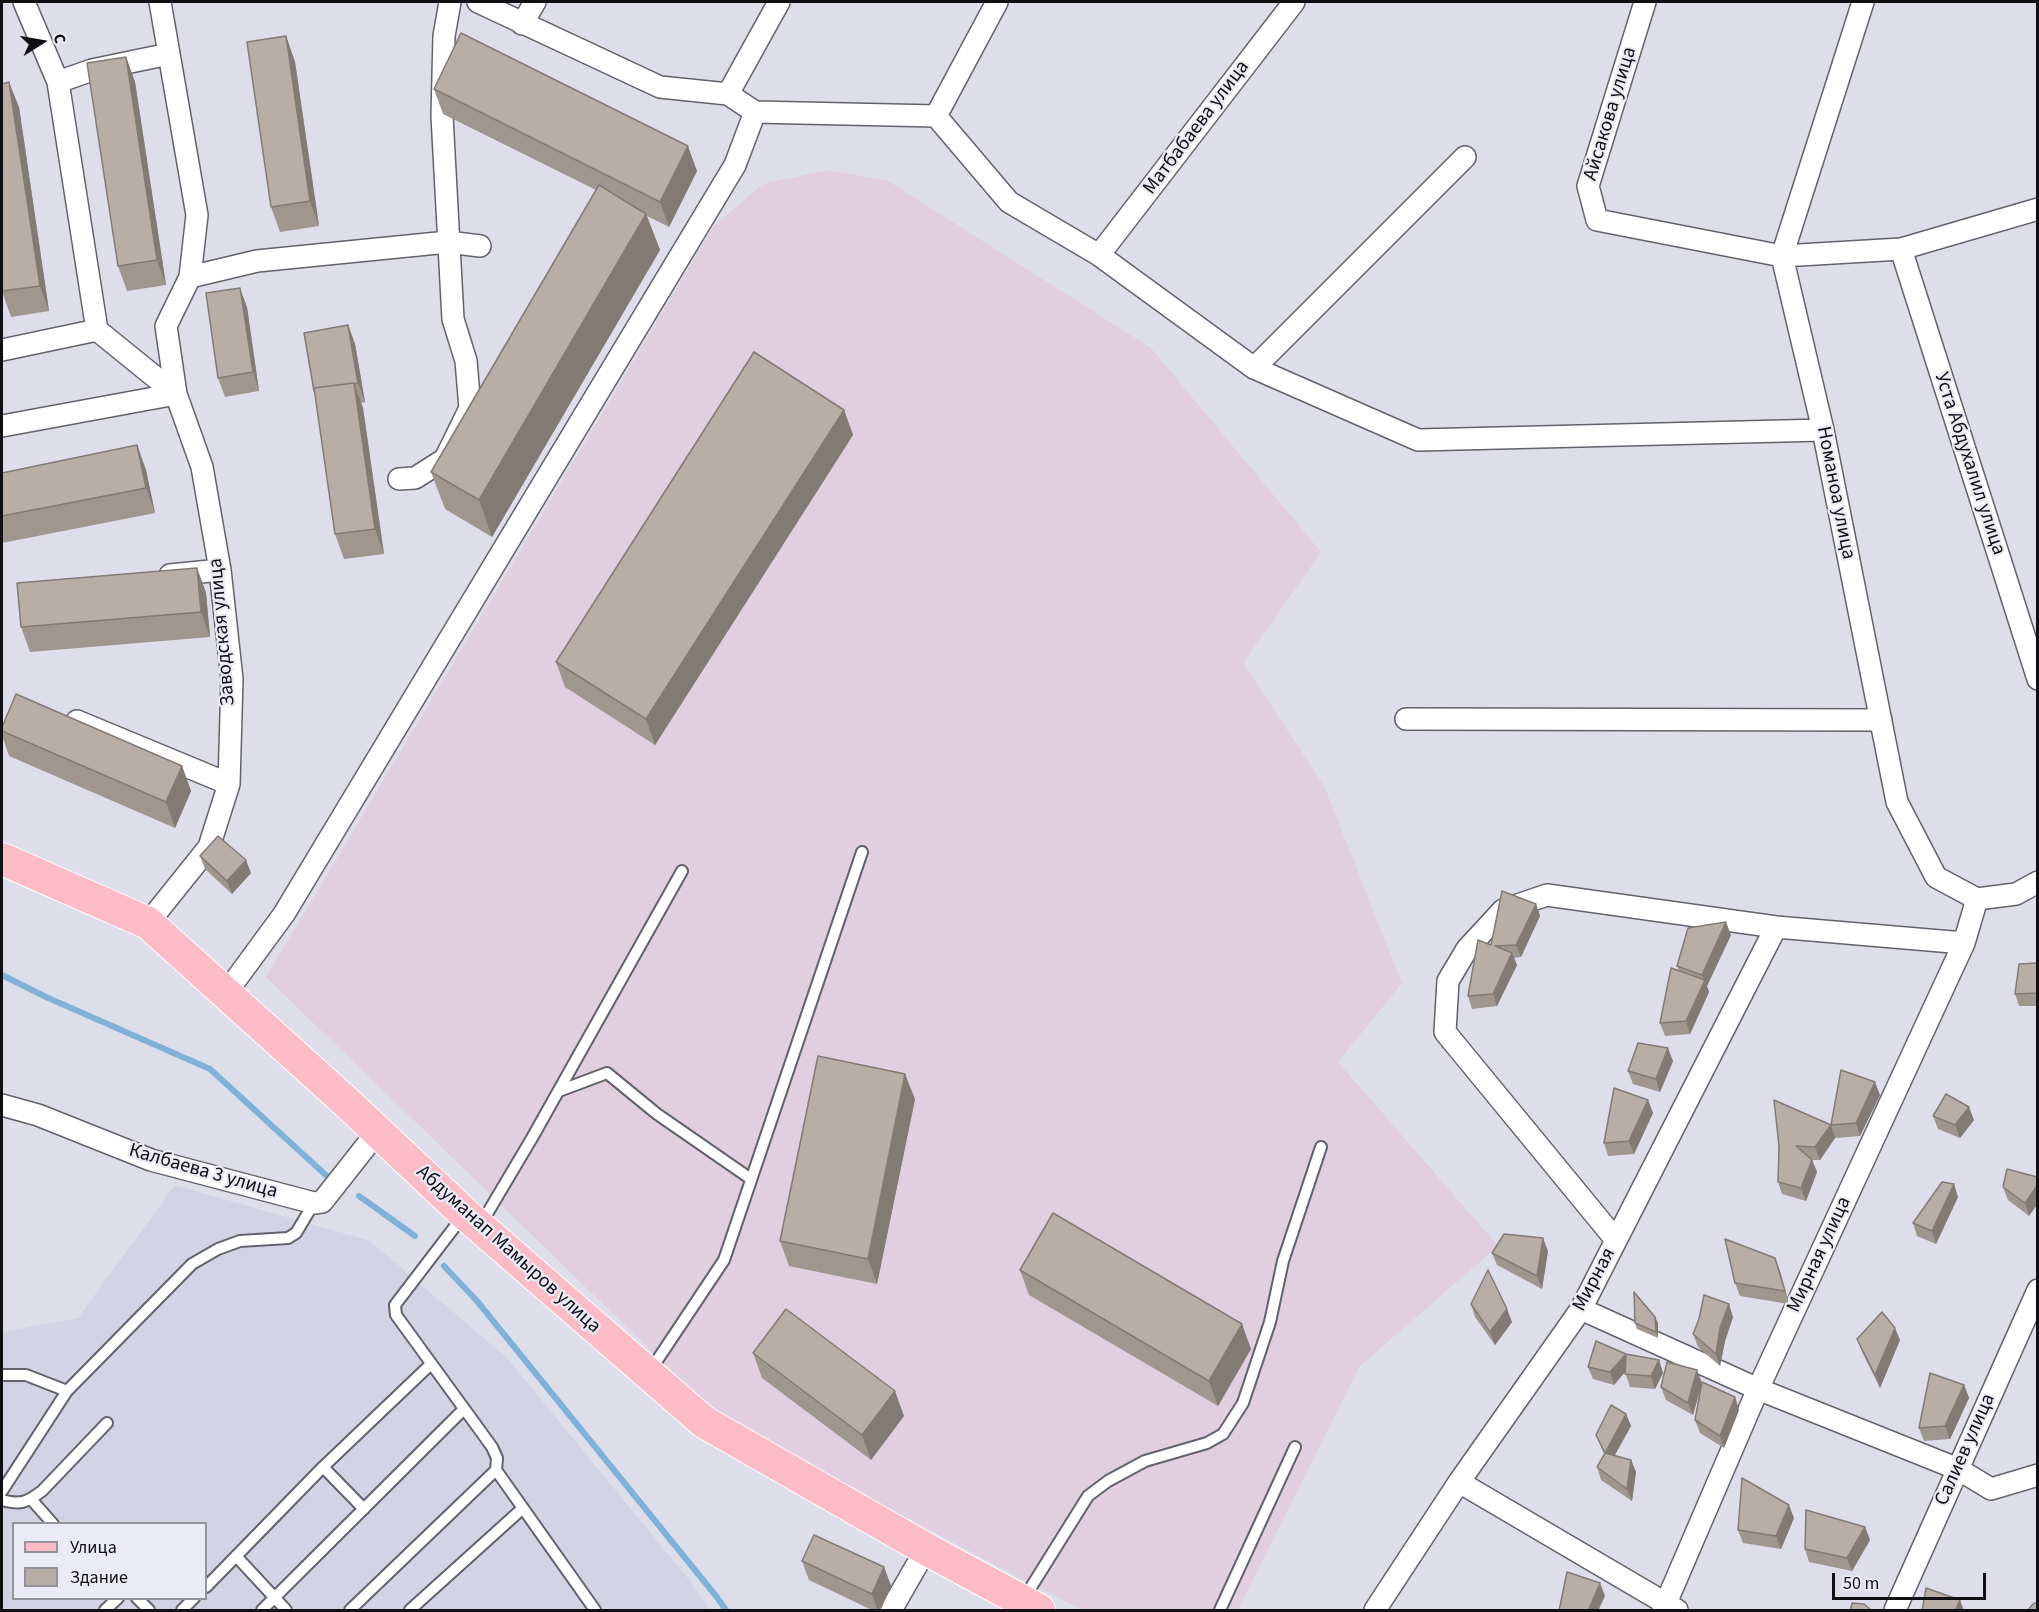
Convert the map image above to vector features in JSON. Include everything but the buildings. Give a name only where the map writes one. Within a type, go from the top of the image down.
[{"type":"main road","name":"Абдуманап Мамыров улица","points":[[2,860],[148,923],[378,1131],[472,1220],[704,1422],[1026,1608]]},
{"type":"street","points":[[24,2],[58,82],[97,330],[176,394]]},
{"type":"street","name":"Заводская улица","points":[[148,923],[209,847],[229,784],[232,679],[220,570],[201,467],[176,394],[166,326],[190,277],[197,215],[160,2]]},
{"type":"street","points":[[399,479],[415,478],[445,459],[470,408],[466,361],[453,319],[448,242],[442,116],[444,36],[450,2]]},
{"type":"street","points":[[478,2],[660,87],[728,94],[755,112],[936,116],[1010,202],[1100,255],[1254,368],[1418,440],[1823,430]]},
{"type":"street","points":[[522,24],[535,2]]},
{"type":"street","points":[[728,94],[779,2]]},
{"type":"street","points":[[936,116],[997,2]]},
{"type":"street","name":"Матбабаева улица","points":[[1100,255],[1294,2]]},
{"type":"street","name":"Айсакова улица","points":[[1646,2],[1588,186],[1597,220],[1782,256]]},
{"type":"street","points":[[1863,2],[1782,256],[1901,249],[2037,209]]},
{"type":"street","points":[[58,82],[92,70],[169,54]]},
{"type":"street","points":[[226,993],[284,914],[729,175],[755,112]]},
{"type":"street","points":[[1254,368],[1465,158]]},
{"type":"street","points":[[190,277],[257,261],[448,242],[480,246]]},
{"type":"street","name":"Уста Абдухалил улица","points":[[1901,249],[2037,679]]},
{"type":"street","name":"Номаноа улица","points":[[1782,256],[1823,430],[1897,802],[1936,877],[1977,899]]},
{"type":"street","points":[[2,351],[97,330]]},
{"type":"street","points":[[2,426],[176,394]]},
{"type":"street","points":[[149,578],[220,570]]},
{"type":"street","points":[[1406,719],[1881,720]]},
{"type":"street","points":[[77,721],[229,784]]},
{"type":"street","points":[[1977,899],[2016,894],[2037,882]]},
{"type":"street","points":[[1616,1240],[1446,1032],[1448,981],[1467,949],[1503,910],[1547,895],[1776,927],[1964,943]]},
{"type":"street","name":"Мирная улица","points":[[1668,1609],[1758,1389],[1964,943],[1977,899]]},
{"type":"street","name":"Мирная","points":[[1375,1611],[1459,1482],[1581,1309],[1776,927]]},
{"type":"street","name":"Калбаева 3 улица","points":[[2,1105],[38,1115],[151,1160],[314,1203]]},
{"type":"street","points":[[314,1203],[321,1202],[378,1131]]},
{"type":"street","name":"Салиев улица","points":[[1895,1611],[2037,1290]]},
{"type":"street","points":[[1581,1309],[1758,1389],[1958,1469],[1991,1489],[2037,1475]]},
{"type":"street","points":[[1459,1482],[1668,1609]]},
{"type":"street","points":[[891,1611],[926,1549]]},
{"type":"lane","points":[[648,1374],[724,1260],[862,852]]},
{"type":"lane","points":[[595,1611],[496,1470],[497,1458],[492,1447],[396,1315],[395,1305],[472,1220],[559,1091],[682,871]]},
{"type":"lane","points":[[559,1091],[607,1073],[657,1114],[751,1179]]},
{"type":"lane","points":[[1026,1608],[1088,1496],[1108,1481],[1145,1461],[1207,1443],[1223,1434],[1243,1403],[1270,1322],[1283,1261],[1321,1147]]},
{"type":"lane","points":[[2,1491],[67,1390],[192,1264],[218,1249],[240,1241],[288,1238],[296,1233],[314,1203]]},
{"type":"lane","points":[[207,1586],[323,1467],[431,1364]]},
{"type":"lane","points":[[2,1375],[26,1376],[67,1390]]},
{"type":"lane","points":[[262,1611],[464,1409]]},
{"type":"lane","points":[[2,1500],[17,1504],[31,1499],[42,1491],[107,1423]]},
{"type":"lane","points":[[1220,1611],[1295,1447]]},
{"type":"lane","points":[[323,1467],[364,1509]]},
{"type":"lane","points":[[350,1611],[496,1470]]},
{"type":"lane","points":[[31,1499],[52,1522]]},
{"type":"lane","points":[[410,1611],[523,1508]]},
{"type":"lane","points":[[236,1556],[286,1611]]},
{"type":"lane","points":[[105,1611],[117,1600]]},
{"type":"lane","points":[[182,1611],[193,1600]]},
{"type":"shaded area","points":[[827,170],[888,181],[1151,348],[1321,552],[1243,663],[1324,786],[1402,983],[1338,1062],[1498,1246],[1360,1366],[1238,1610],[1082,1610],[726,1423],[266,977],[714,226],[763,184]]},
{"type":"shaded area","points":[[175,1185],[370,1241],[507,1358],[690,1581],[709,1610],[2,1610],[2,1332],[78,1318]]},
{"type":"waterway","points":[[2,975],[46,997],[210,1069],[329,1178]]},
{"type":"waterway","points":[[359,1196],[415,1236]]},
{"type":"waterway","points":[[444,1266],[477,1301],[726,1610]]}]
